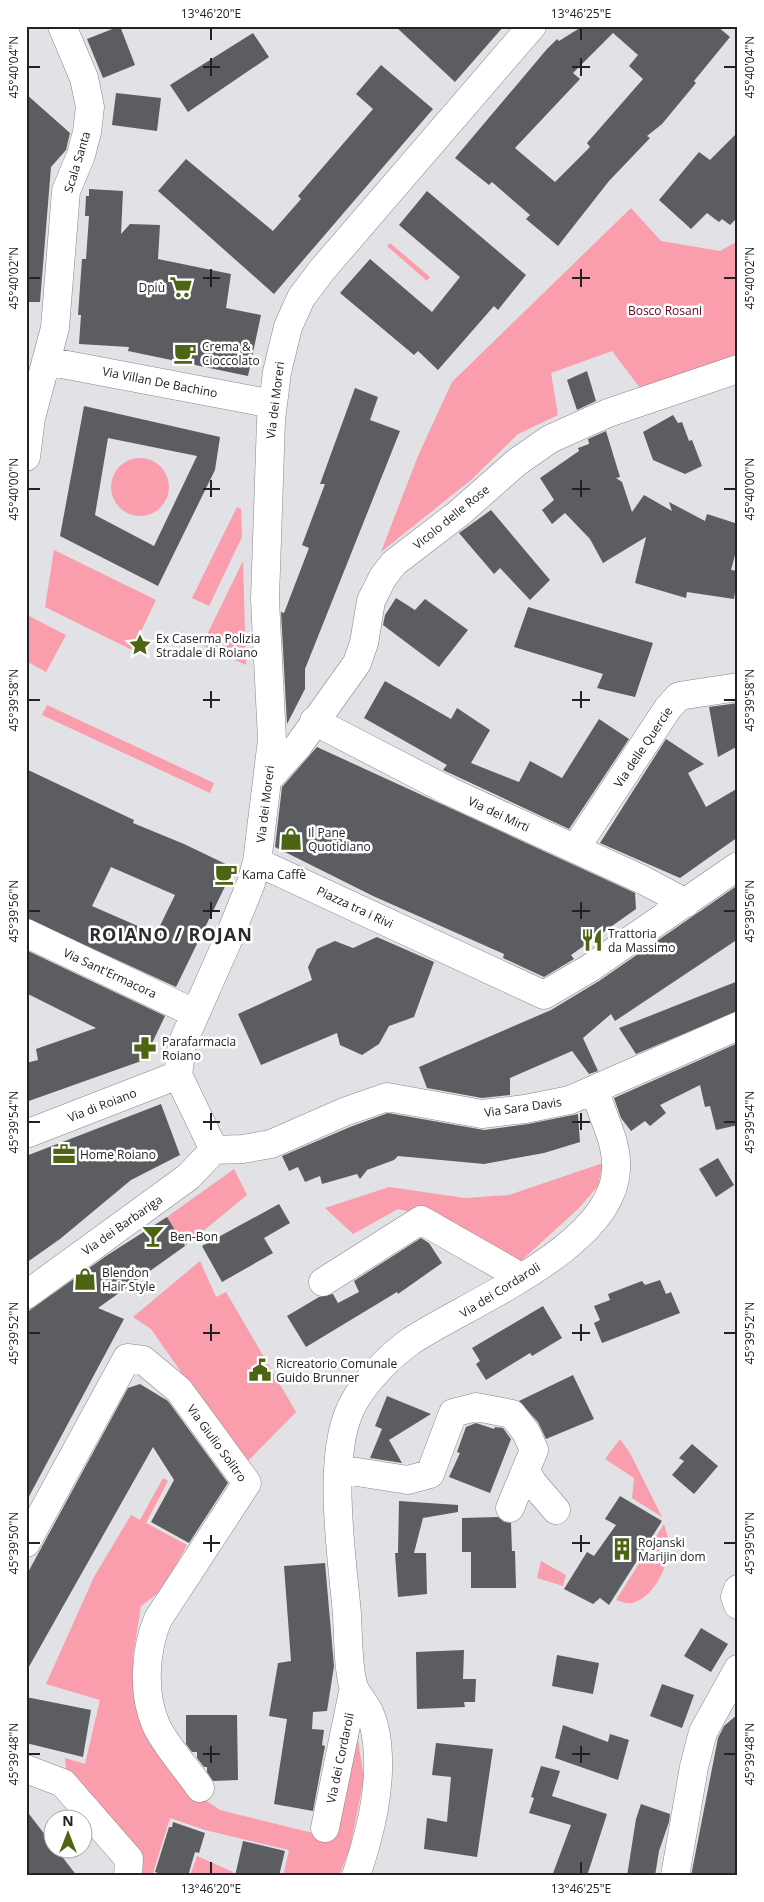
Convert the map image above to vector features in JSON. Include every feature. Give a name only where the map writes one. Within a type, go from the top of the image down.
[{"type":"street","name":"Scala Santa","points":[[26,457],[29,414],[55,328],[66,191],[81,155],[87,132],[90,107],[84,78],[62,26]]},
{"type":"street","name":"Via dei Moreri","points":[[258,862],[272,740],[265,599],[273,404],[288,327],[293,313],[311,284],[532,26]]},
{"type":"street","name":"Via Villan De Bachino","points":[[46,361],[273,404]]},
{"type":"street","name":"Vicolo delle Rose","points":[[269,778],[298,746],[356,663],[364,643],[371,601],[383,578],[394,563],[458,514],[517,462],[550,439],[608,413],[738,369]]},
{"type":"street","name":"Via delle Quercie","points":[[575,849],[679,696],[738,687]]},
{"type":"street","name":"Via dei Mirti","points":[[314,721],[450,792],[643,880],[686,903]]},
{"type":"street","name":"Piazza tra i Rivi","points":[[258,862],[544,995],[590,968],[686,903]]},
{"type":"street","points":[[214,1150],[178,1075],[182,1044],[234,924],[258,862]]},
{"type":"street","points":[[686,903],[738,866]]},
{"type":"street","name":"Via Sant'Ermacora","points":[[26,933],[194,1013]]},
{"type":"street","name":"Via Sara Davis","points":[[214,1150],[243,1149],[270,1144],[344,1112],[387,1097],[482,1114],[525,1109],[570,1100],[738,1026]]},
{"type":"street","name":"Via di Roiano","points":[[26,1134],[178,1075]]},
{"type":"street","name":"Via dei Cordaroli","points":[[325,1828],[354,1687],[340,1528],[338,1469],[342,1434],[353,1402],[375,1373],[411,1341],[497,1294],[557,1254],[585,1228],[612,1193],[616,1172],[616,1150],[595,1090]]},
{"type":"street","name":"Via dei Barbariga","points":[[26,1295],[188,1177],[214,1150]]},
{"type":"street","points":[[323,1282],[421,1220],[521,1277]]},
{"type":"street","name":"Via Giulio Solitro","points":[[26,1543],[127,1358],[143,1360],[179,1390],[247,1483],[158,1619],[151,1636],[147,1682],[149,1706],[156,1726],[200,1788]]},
{"type":"street","points":[[338,1469],[408,1480],[430,1474],[453,1413],[476,1407],[512,1414],[526,1432],[534,1450],[510,1508]]},
{"type":"street","points":[[526,1470],[532,1482],[556,1510]]},
{"type":"street","points":[[738,1589],[735,1597],[738,1605]]},
{"type":"street","points":[[675,1876],[694,1767],[703,1732],[738,1669]]},
{"type":"street","name":"Via dei Cordaroli","points":[[354,1687],[370,1714],[377,1742],[378,1778],[372,1816],[356,1876]]},
{"type":"street","points":[[26,1769],[63,1783],[129,1859],[128,1876]]},
{"type":"green space","name":"Bosco Rosani","points":[[631,208],[661,241],[720,251],[738,241],[738,357],[640,388],[612,351],[551,373],[558,415],[518,434],[472,479],[381,552],[418,456],[452,382]]},
{"type":"green space","points":[[390,243],[430,277],[427,281],[387,246]]},
{"type":"green space","points":[[140,458],[156,463],[164,471],[169,487],[164,503],[156,511],[140,516],[124,511],[116,503],[111,487],[116,471],[124,463]]},
{"type":"green space","points":[[237,507],[241,509],[242,537],[209,606],[192,598]]},
{"type":"green space","points":[[54,550],[156,600],[132,650],[45,607]]},
{"type":"green space","points":[[243,561],[246,665],[202,645]]},
{"type":"green space","points":[[27,615],[66,635],[46,672],[26,661]]},
{"type":"green space","points":[[47,705],[214,783],[210,793],[42,715]]},
{"type":"green space","points":[[603,1163],[598,1186],[580,1207],[521,1261],[452,1222],[398,1209],[353,1234],[325,1208],[389,1187],[465,1198],[509,1195]]},
{"type":"green space","points":[[234,1169],[247,1195],[185,1246],[167,1217]]},
{"type":"green space","points":[[200,1261],[216,1297],[226,1292],[296,1412],[245,1464],[151,1329],[133,1317]]},
{"type":"green space","points":[[620,1439],[630,1453],[662,1517],[632,1498],[634,1478],[605,1459]]},
{"type":"green space","points":[[163,1478],[168,1481],[146,1523],[187,1545],[162,1590],[141,1606],[133,1656],[136,1702],[193,1792],[220,1810],[329,1837],[355,1721],[364,1778],[350,1848],[339,1876],[283,1876],[289,1850],[205,1830],[170,1818],[153,1873],[162,1876],[133,1876],[92,1815],[92,1810],[89,1810],[67,1778],[65,1758],[85,1764],[100,1700],[46,1684],[94,1577],[131,1515],[140,1520]]},
{"type":"green space","points":[[664,1524],[668,1538],[668,1555],[663,1571],[654,1587],[649,1593],[633,1603],[616,1600]]},
{"type":"green space","points":[[541,1561],[566,1575],[563,1586],[537,1578]]},
{"type":"green space","points":[[197,1856],[233,1872],[232,1876],[190,1876]]},
{"type":"building","points":[[120,26],[135,65],[103,78],[87,39]]},
{"type":"building","points":[[395,26],[504,26],[455,82]]},
{"type":"building","points":[[583,26],[717,26],[730,37],[694,81],[696,83],[662,124],[647,136],[650,138],[609,181],[558,246],[526,219],[530,215],[492,182],[489,185],[455,158],[547,49],[557,39],[559,41]],"holes":[[[613,33],[638,55],[629,66],[643,79],[587,143],[590,147],[555,182],[515,148],[580,79],[573,73]]]},
{"type":"building","points":[[253,33],[269,57],[188,112],[170,85]]},
{"type":"building","points":[[381,65],[433,109],[274,294],[158,191],[186,159],[273,231],[301,199],[298,196],[373,109],[356,94]]},
{"type":"building","points":[[116,93],[161,98],[157,131],[112,125]]},
{"type":"building","points":[[26,94],[70,133],[66,150],[51,167],[40,302],[26,302]]},
{"type":"building","points":[[738,132],[738,217],[730,225],[722,219],[719,222],[707,213],[691,229],[659,200],[699,152],[710,160]]},
{"type":"building","points":[[89,189],[123,191],[121,234],[130,224],[160,225],[158,259],[231,274],[226,308],[261,315],[248,376],[128,351],[129,347],[79,344],[81,315],[78,315],[82,259],[86,259],[89,216],[85,216],[86,196],[89,196]]},
{"type":"building","points":[[427,191],[526,275],[498,310],[494,306],[438,370],[418,351],[414,355],[340,293],[370,259],[432,312],[460,277],[399,225]]},
{"type":"building","points":[[587,371],[596,401],[577,410],[567,380]]},
{"type":"building","points":[[355,388],[378,397],[370,420],[400,431],[305,669],[305,689],[287,724],[281,612],[284,613],[309,548],[302,545],[325,484],[320,484]]},
{"type":"building","points":[[84,406],[220,437],[215,470],[158,586],[60,536]],"holes":[[[108,438],[197,456],[154,546],[95,515]]]},
{"type":"building","points":[[673,415],[678,423],[682,422],[689,441],[692,440],[702,466],[685,474],[653,460],[643,432]]},
{"type":"building","points":[[606,431],[620,477],[616,478],[622,482],[632,512],[644,495],[672,511],[669,502],[705,521],[707,514],[738,524],[738,544],[731,570],[738,571],[734,599],[687,592],[686,598],[635,583],[646,537],[603,563],[590,539],[565,513],[552,524],[542,510],[554,500],[540,478],[579,451],[578,448],[589,444],[588,439]]},
{"type":"building","points":[[491,510],[550,580],[530,600],[500,568],[494,574],[459,533]]},
{"type":"building","points":[[396,598],[415,610],[425,599],[468,630],[439,667],[383,625],[385,615]]},
{"type":"building","points":[[528,607],[653,643],[635,697],[597,688],[603,674],[514,647]]},
{"type":"building","points":[[385,681],[451,719],[457,708],[490,730],[471,763],[519,782],[530,761],[562,778],[599,719],[629,739],[569,829],[443,770],[447,765],[364,718]]},
{"type":"building","points":[[738,703],[738,746],[718,757],[709,707]]},
{"type":"building","points":[[666,739],[704,764],[688,773],[706,807],[738,788],[738,837],[680,878],[600,843]]},
{"type":"building","points":[[317,747],[635,893],[636,909],[571,955],[574,959],[544,977],[503,958],[504,954],[373,896],[275,847],[282,787]]},
{"type":"building","points":[[26,769],[134,820],[133,823],[184,844],[234,868],[176,987],[26,918]],"holes":[[[111,867],[175,895],[156,934],[92,906]]]},
{"type":"building","points":[[738,885],[738,939],[615,1021],[611,1014],[583,1038],[598,1071],[589,1074],[572,1051],[510,1078],[510,1095],[482,1098],[427,1088],[419,1067],[551,1010],[599,981]]},
{"type":"building","points":[[377,937],[434,962],[414,1017],[389,1026],[379,1044],[362,1055],[340,1045],[337,1033],[261,1065],[238,1014],[312,980],[308,967],[317,949],[335,941],[353,948]]},
{"type":"building","points":[[26,950],[165,1016],[144,1060],[26,1102],[26,1063],[38,1060],[36,1049],[96,1028],[26,993]]},
{"type":"building","points":[[738,981],[738,1011],[636,1054],[619,1028]]},
{"type":"building","points":[[738,1043],[738,1125],[716,1130],[710,1106],[705,1107],[700,1085],[660,1105],[666,1113],[650,1126],[645,1121],[631,1131],[621,1118],[614,1098]]},
{"type":"building","points":[[161,1104],[180,1155],[131,1180],[60,1239],[26,1263],[26,1156]]},
{"type":"building","points":[[388,1113],[484,1130],[578,1114],[580,1142],[544,1153],[484,1164],[398,1156],[394,1160],[367,1170],[360,1179],[357,1174],[322,1184],[320,1176],[305,1182],[298,1167],[289,1171],[282,1156]]},
{"type":"building","points":[[718,1158],[734,1185],[716,1197],[699,1169]]},
{"type":"building","points":[[279,1204],[290,1223],[264,1238],[273,1253],[222,1282],[202,1246]]},
{"type":"building","points":[[167,1217],[185,1246],[98,1308],[124,1319],[26,1502],[26,1313],[106,1256]]},
{"type":"building","points":[[421,1238],[429,1243],[442,1263],[398,1294],[397,1292],[306,1347],[287,1316],[319,1297],[333,1294],[338,1303],[359,1292],[354,1281]]},
{"type":"building","points":[[660,1280],[666,1294],[671,1292],[680,1313],[602,1343],[594,1323],[600,1320],[594,1306],[610,1300],[608,1294],[642,1281],[645,1285]]},
{"type":"building","points":[[543,1306],[562,1338],[532,1356],[530,1353],[486,1380],[476,1364],[480,1361],[472,1348]]},
{"type":"building","points":[[573,1375],[594,1419],[546,1439],[538,1422],[519,1401]]},
{"type":"building","points":[[140,1384],[168,1401],[228,1483],[189,1543],[151,1522],[174,1480],[153,1447],[26,1672],[26,1576],[128,1388]]},
{"type":"building","points":[[387,1396],[431,1414],[389,1440],[402,1463],[370,1458],[382,1429],[375,1426]]},
{"type":"building","points":[[476,1423],[494,1429],[495,1427],[503,1428],[511,1439],[490,1493],[449,1477],[460,1453],[457,1452],[466,1427]]},
{"type":"building","points":[[692,1444],[718,1466],[694,1494],[672,1475],[684,1461],[679,1458]]},
{"type":"building","name":"Rojanski Marijin dom","points":[[620,1496],[662,1521],[609,1605],[600,1598],[593,1604],[564,1589],[587,1552],[594,1556],[616,1525],[605,1519]]},
{"type":"building","points":[[399,1501],[458,1505],[458,1512],[423,1518],[414,1553],[426,1553],[427,1594],[398,1597],[395,1553],[398,1553]]},
{"type":"building","points":[[498,1517],[504,1522],[511,1523],[512,1551],[515,1551],[516,1588],[471,1588],[471,1552],[462,1552],[462,1518]]},
{"type":"building","points":[[325,1563],[334,1666],[327,1711],[313,1712],[312,1729],[324,1730],[322,1745],[325,1746],[313,1811],[274,1804],[287,1719],[269,1716],[278,1663],[291,1661],[284,1566]]},
{"type":"building","points":[[701,1628],[728,1644],[711,1672],[684,1656]]},
{"type":"building","points":[[464,1650],[463,1679],[476,1679],[475,1702],[464,1702],[465,1707],[417,1709],[416,1652]]},
{"type":"building","points":[[557,1655],[599,1663],[593,1694],[552,1686]]},
{"type":"building","points":[[662,1684],[694,1695],[682,1728],[650,1716]]},
{"type":"building","points":[[26,1697],[91,1710],[83,1757],[26,1743]]},
{"type":"building","points":[[738,1714],[736,1876],[691,1876],[718,1738],[724,1726]]},
{"type":"building","points":[[186,1715],[237,1715],[238,1780],[213,1781],[207,1772],[207,1767],[204,1767],[197,1758],[197,1752],[192,1752],[186,1744]]},
{"type":"building","points":[[563,1725],[608,1742],[610,1734],[629,1740],[618,1780],[555,1758]]},
{"type":"building","points":[[436,1743],[493,1749],[477,1857],[424,1849],[427,1818],[447,1822],[451,1777],[432,1775]]},
{"type":"building","points":[[541,1766],[560,1771],[552,1796],[607,1814],[587,1876],[552,1876],[571,1825],[529,1813],[534,1798],[531,1797]]},
{"type":"building","points":[[641,1804],[670,1814],[669,1822],[659,1851],[655,1876],[627,1876],[636,1819]]},
{"type":"building","points":[[26,1810],[42,1831],[42,1860],[65,1860],[77,1876],[26,1876]]},
{"type":"building","points":[[173,1822],[205,1833],[199,1853],[195,1852],[188,1876],[169,1876],[155,1872],[169,1827],[172,1827]]},
{"type":"building","points":[[243,1841],[285,1851],[279,1876],[235,1876]]},
{"type":"place","name":"Dpiù","points":[[181,287]]},
{"type":"place","name":"Crema & Cioccolato","points":[[185,353]]},
{"type":"place","name":"Ex Caserma Polizia Stradale di Roiano","points":[[140,645]]},
{"type":"place","name":"Il Pane Quotidiano","points":[[291,839]]},
{"type":"place","name":"Kama Caffè","points":[[226,874]]},
{"type":"place","name":"Trattoria da Massimo","points":[[592,940]]},
{"type":"place","name":"Parafarmacia Roiano","points":[[145,1048]]},
{"type":"place","name":"Home Roiano","points":[[64,1154]]},
{"type":"place","name":"Ben-Bon","points":[[153,1236]]},
{"type":"place","name":"Blendon Hair Style","points":[[85,1279]]},
{"type":"place","name":"Ricreatorio Comunale Guido Brunner","points":[[260,1370]]},
{"type":"place","name":"Rojanski Marijin dom","points":[[622,1549]]},
{"type":"district","name":"ROIANO / ROJAN","points":[[171,934]]}]
